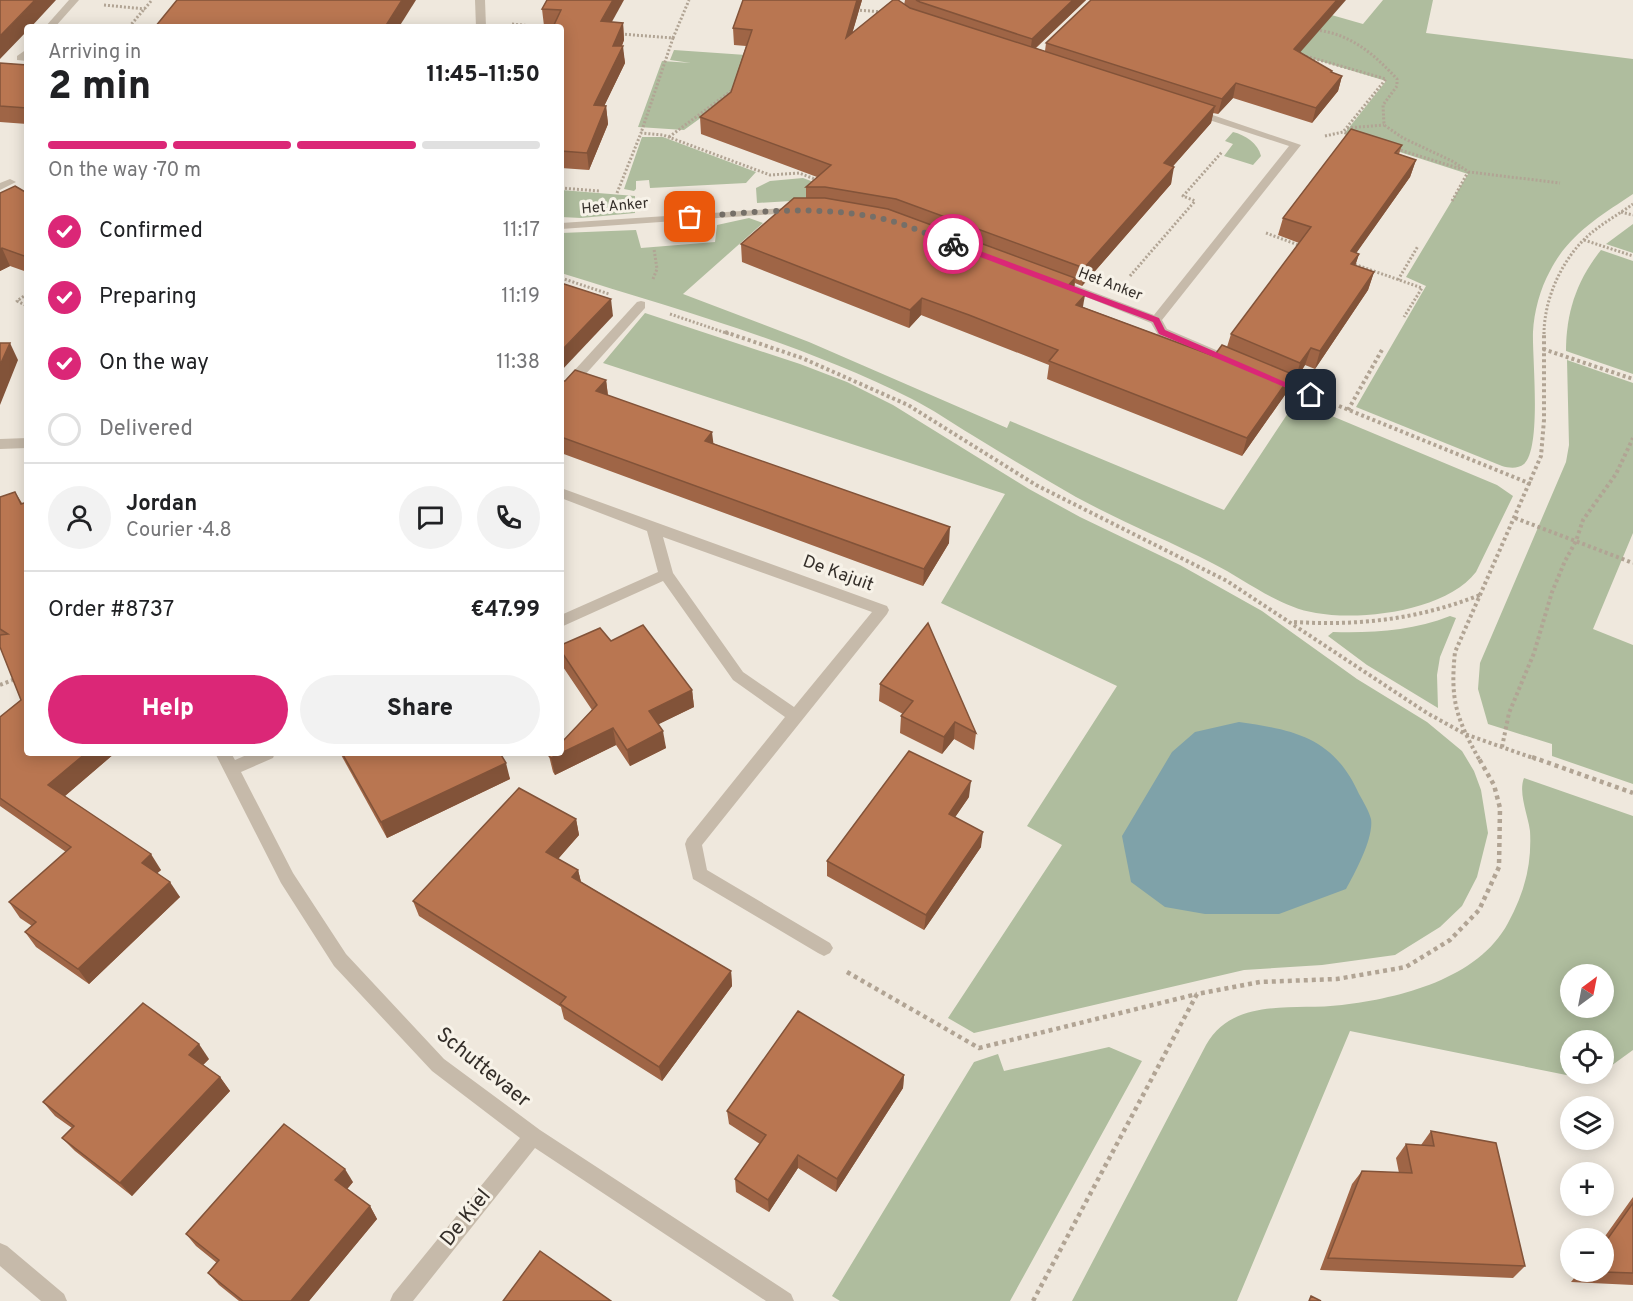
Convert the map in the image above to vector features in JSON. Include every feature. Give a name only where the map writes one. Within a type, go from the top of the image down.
[{"type":"street","points":[[480,0],[481,24]]},
{"type":"street","points":[[53,24],[73,1]]},
{"type":"street","points":[[1188,109],[1296,145]]},
{"type":"street","name":"Het Anker","points":[[1156,320],[1296,145]]},
{"type":"street","name":"Het Anker","points":[[564,226],[779,210],[813,210]]},
{"type":"street","name":"Het Anker","points":[[1046,279],[1156,320],[1162,332],[1311,395]]},
{"type":"street","points":[[564,389],[637,304]]},
{"type":"street","points":[[0,444],[24,443]]},
{"type":"street","name":"De Kajuit","points":[[564,494],[882,610],[693,844],[699,874],[824,948]]},
{"type":"street","points":[[653,528],[666,574],[738,676],[795,716]]},
{"type":"street","points":[[564,620],[666,574]]},
{"type":"street","points":[[227,761],[252,756]]},
{"type":"street","name":"Schuttevaer","points":[[227,761],[287,878],[340,960],[438,1065],[533,1136],[784,1301]]},
{"type":"street","name":"De Kiel","points":[[400,1301],[533,1136]]},
{"type":"street","points":[[0,1253],[57,1301]]},
{"type":"path","points":[[132,24],[152,0]]},
{"type":"path","points":[[618,193],[673,38],[689,0]]},
{"type":"path","points":[[73,1],[145,9]]},
{"type":"path","points":[[846,9],[889,12]]},
{"type":"path","points":[[1315,30],[1330,30],[1350,38],[1378,58],[1397,79],[1397,86],[1383,105],[1384,125]]},
{"type":"path","points":[[616,34],[673,38]]},
{"type":"path","points":[[1299,54],[1386,79],[1344,130]]},
{"type":"path","points":[[669,137],[735,88]]},
{"type":"path","points":[[1130,276],[1195,201],[1183,196],[1230,144],[1220,140],[1234,124]]},
{"type":"path","points":[[1296,145],[1344,130],[1384,125],[1403,138],[1452,161],[1469,172]]},
{"type":"path","points":[[1344,130],[1353,135]]},
{"type":"path","points":[[641,133],[669,137],[770,175],[799,173],[830,184]]},
{"type":"path","points":[[1395,148],[1469,172],[1560,183]]},
{"type":"path","points":[[1452,201],[1469,172]]},
{"type":"path","points":[[824,948],[850,975],[979,1047],[1197,994],[1260,982],[1337,979],[1406,967],[1450,940],[1479,910],[1499,867],[1500,808],[1494,785],[1465,734],[1453,700],[1452,678],[1455,652],[1531,484],[1541,456],[1544,420],[1544,321],[1555,282],[1573,252],[1584,240],[1633,204]]},
{"type":"path","points":[[1620,212],[1633,215]]},
{"type":"path","points":[[637,304],[653,281],[657,269],[657,257],[646,221]]},
{"type":"path","points":[[1234,222],[1310,249]]},
{"type":"path","points":[[1584,240],[1633,256]]},
{"type":"path","points":[[1398,279],[1418,246]]},
{"type":"path","points":[[1343,260],[1422,288],[1404,317]]},
{"type":"path","points":[[564,279],[801,358],[908,405],[1036,485],[1227,581],[1427,713],[1465,734],[1633,793]]},
{"type":"path","points":[[24,296],[17,301],[24,304]]},
{"type":"path","points":[[1348,410],[1383,348]]},
{"type":"path","points":[[1543,349],[1633,379]]},
{"type":"path","points":[[1311,395],[1531,484]]},
{"type":"path","points":[[1502,747],[1509,713],[1534,652],[1552,592],[1576,541],[1583,520],[1616,474],[1633,438]]},
{"type":"path","points":[[1515,518],[1633,562]]},
{"type":"path","points":[[1292,622],[1362,624],[1395,621],[1452,606],[1480,594]]},
{"type":"path","points":[[0,685],[18,677]]},
{"type":"path","points":[[1033,1301],[1197,994]]},
{"type":"green space","points":[[1119,0],[1307,8],[1363,24],[1383,0],[1433,0],[1426,33],[1633,59],[1633,194],[1575,237],[1557,258],[1543,285],[1536,309],[1533,332],[1535,401],[1533,440],[1530,455],[1524,464],[1513,468],[1502,466],[1356,407],[1426,286],[1406,277],[1468,174],[1344,134],[1386,81]]},
{"type":"green space","points":[[674,50],[816,60],[756,78],[684,130],[638,127],[662,61],[691,63],[670,60]]},
{"type":"green space","points":[[1233,132],[1246,137],[1257,147],[1261,156],[1253,165],[1224,156],[1233,144],[1225,141]]},
{"type":"green space","points":[[642,137],[663,137],[756,172],[746,183],[650,188],[649,180],[636,181],[634,191],[624,189]]},
{"type":"green space","points":[[803,178],[873,204],[808,200],[757,203],[756,188],[770,181]]},
{"type":"green space","points":[[564,190],[635,196],[635,213],[581,218],[564,217]]},
{"type":"green space","points":[[749,218],[763,223],[683,294],[809,342],[1007,428],[1010,421],[1224,510],[1296,401],[1497,485],[1513,496],[1476,572],[1445,596],[1402,610],[1379,614],[1335,615],[1302,610],[1275,599],[1212,563],[1076,497],[927,407],[870,379],[783,344],[564,274],[564,233],[636,230],[641,248],[715,242],[717,225]]},
{"type":"green space","points":[[1633,224],[1633,253],[1606,244]]},
{"type":"green space","points":[[1601,250],[1633,261],[1633,374],[1566,351],[1568,323],[1574,297],[1585,273]]},
{"type":"green space","points":[[645,313],[800,364],[847,382],[893,405],[1029,489],[1080,517],[1180,565],[1262,611],[1357,679],[1427,722],[1462,751],[1474,771],[1481,790],[1488,833],[1477,877],[1462,906],[1440,927],[1395,955],[1322,965],[1244,970],[974,1033],[948,1018],[1062,845],[1027,826],[1117,686],[941,603],[1005,494],[603,363]]},
{"type":"green space","points":[[1567,360],[1633,383],[1633,533],[1593,629],[1633,645],[1633,784],[1552,756],[1552,744],[1488,724],[1478,689],[1480,663],[1566,462],[1569,445]]},
{"type":"green space","points":[[1450,616],[1456,618],[1440,657],[1437,675],[1438,708],[1367,665],[1328,636],[1333,632],[1407,628]]},
{"type":"green space","points":[[1524,778],[1633,816],[1633,1050],[1614,1064],[1614,1030],[1560,1030],[1560,1074],[1350,1031],[1237,1301],[1072,1301],[1206,1045],[1218,1029],[1232,1019],[1249,1012],[1285,1007],[1342,1005],[1412,991],[1458,972],[1495,942],[1514,912],[1523,890],[1530,856],[1530,831],[1522,790]]},
{"type":"green space","points":[[1109,1047],[1142,1061],[1010,1301],[840,1301],[832,1296],[974,1062],[998,1054],[1004,1071]]},
{"type":"water","points":[[1239,722],[1278,729],[1311,740],[1338,760],[1349,775],[1371,819],[1370,836],[1363,855],[1346,889],[1279,914],[1205,914],[1165,907],[1131,882],[1122,836],[1172,752],[1195,732]]},
{"type":"building","points":[[0,0],[35,0],[0,36]]},
{"type":"building","points":[[177,0],[402,0],[387,24],[157,24]]},
{"type":"building","points":[[547,0],[613,0],[601,21],[623,23],[613,46],[623,46],[594,105],[606,106],[587,153],[564,151],[564,24],[554,24],[561,10],[542,9]]},
{"type":"building","points":[[743,0],[857,0],[846,38],[893,0],[898,0],[910,8],[1215,106],[1164,163],[1174,167],[1084,268],[896,199],[825,187],[806,187],[831,165],[700,117],[731,92],[752,30],[733,28]]},
{"type":"building","points":[[916,0],[1073,0],[1032,39]]},
{"type":"building","points":[[1091,0],[1337,0],[1294,49],[1331,72],[1342,76],[1316,108],[1236,83],[1222,99],[1046,43]]},
{"type":"building","points":[[0,63],[24,65],[24,108],[0,106]]},
{"type":"building","points":[[1351,129],[1402,145],[1395,153],[1416,160],[1351,251],[1359,254],[1351,264],[1374,272],[1320,351],[1311,348],[1300,363],[1231,334],[1311,227],[1283,218]]},
{"type":"building","points":[[15,186],[24,191],[24,256],[0,249],[0,193]]},
{"type":"building","points":[[794,198],[825,198],[888,209],[1075,278],[1066,288],[1085,295],[1076,305],[1214,356],[1222,345],[1292,374],[1247,438],[1049,361],[1058,350],[969,315],[922,298],[910,310],[741,244]]},
{"type":"building","points":[[564,284],[611,299],[564,348]]},
{"type":"building","points":[[0,343],[10,343],[0,365]]},
{"type":"building","points":[[575,370],[606,380],[596,391],[712,432],[705,441],[950,527],[924,569],[564,438],[565,381]]},
{"type":"building","points":[[15,492],[21,504],[24,503],[24,756],[82,756],[48,785],[151,854],[142,863],[170,882],[78,969],[25,932],[36,922],[9,902],[71,847],[0,798],[0,717],[21,700],[0,647],[0,635],[8,634],[0,629],[0,497]]},
{"type":"building","points":[[928,623],[976,733],[955,722],[944,737],[901,716],[913,701],[880,684]]},
{"type":"building","points":[[643,625],[692,690],[649,711],[663,731],[627,750],[613,728],[564,752],[564,740],[597,705],[564,656],[564,644],[600,628],[611,641]]},
{"type":"building","points":[[909,751],[971,781],[949,814],[983,832],[926,915],[827,861]]},
{"type":"building","points":[[344,756],[502,756],[506,763],[381,822]]},
{"type":"building","points":[[519,788],[576,819],[546,852],[578,870],[572,877],[731,971],[659,1067],[560,1004],[566,997],[413,901]]},
{"type":"building","points":[[143,1003],[199,1044],[189,1055],[220,1077],[120,1183],[62,1138],[74,1126],[43,1102]]},
{"type":"building","points":[[798,1011],[904,1075],[837,1179],[798,1155],[768,1200],[735,1179],[766,1135],[727,1111]]},
{"type":"building","points":[[284,1124],[345,1169],[335,1180],[370,1206],[291,1301],[243,1301],[208,1273],[219,1260],[186,1234]]},
{"type":"building","points":[[1431,1131],[1496,1143],[1525,1266],[1328,1258],[1362,1171],[1412,1173],[1406,1144],[1434,1146]]},
{"type":"building","points":[[1633,1203],[1633,1273],[1614,1272],[1614,1230]]},
{"type":"building","points":[[540,1251],[611,1301],[503,1301]]},
{"type":"building","points":[[1311,1296],[1321,1301],[1309,1301]]},
{"type":"way so far","points":[[690,217],[779,210],[825,210],[861,214],[890,221],[953,244]]},
{"type":"route","points":[[953,244],[1156,320],[1162,332],[1311,395]]}]
